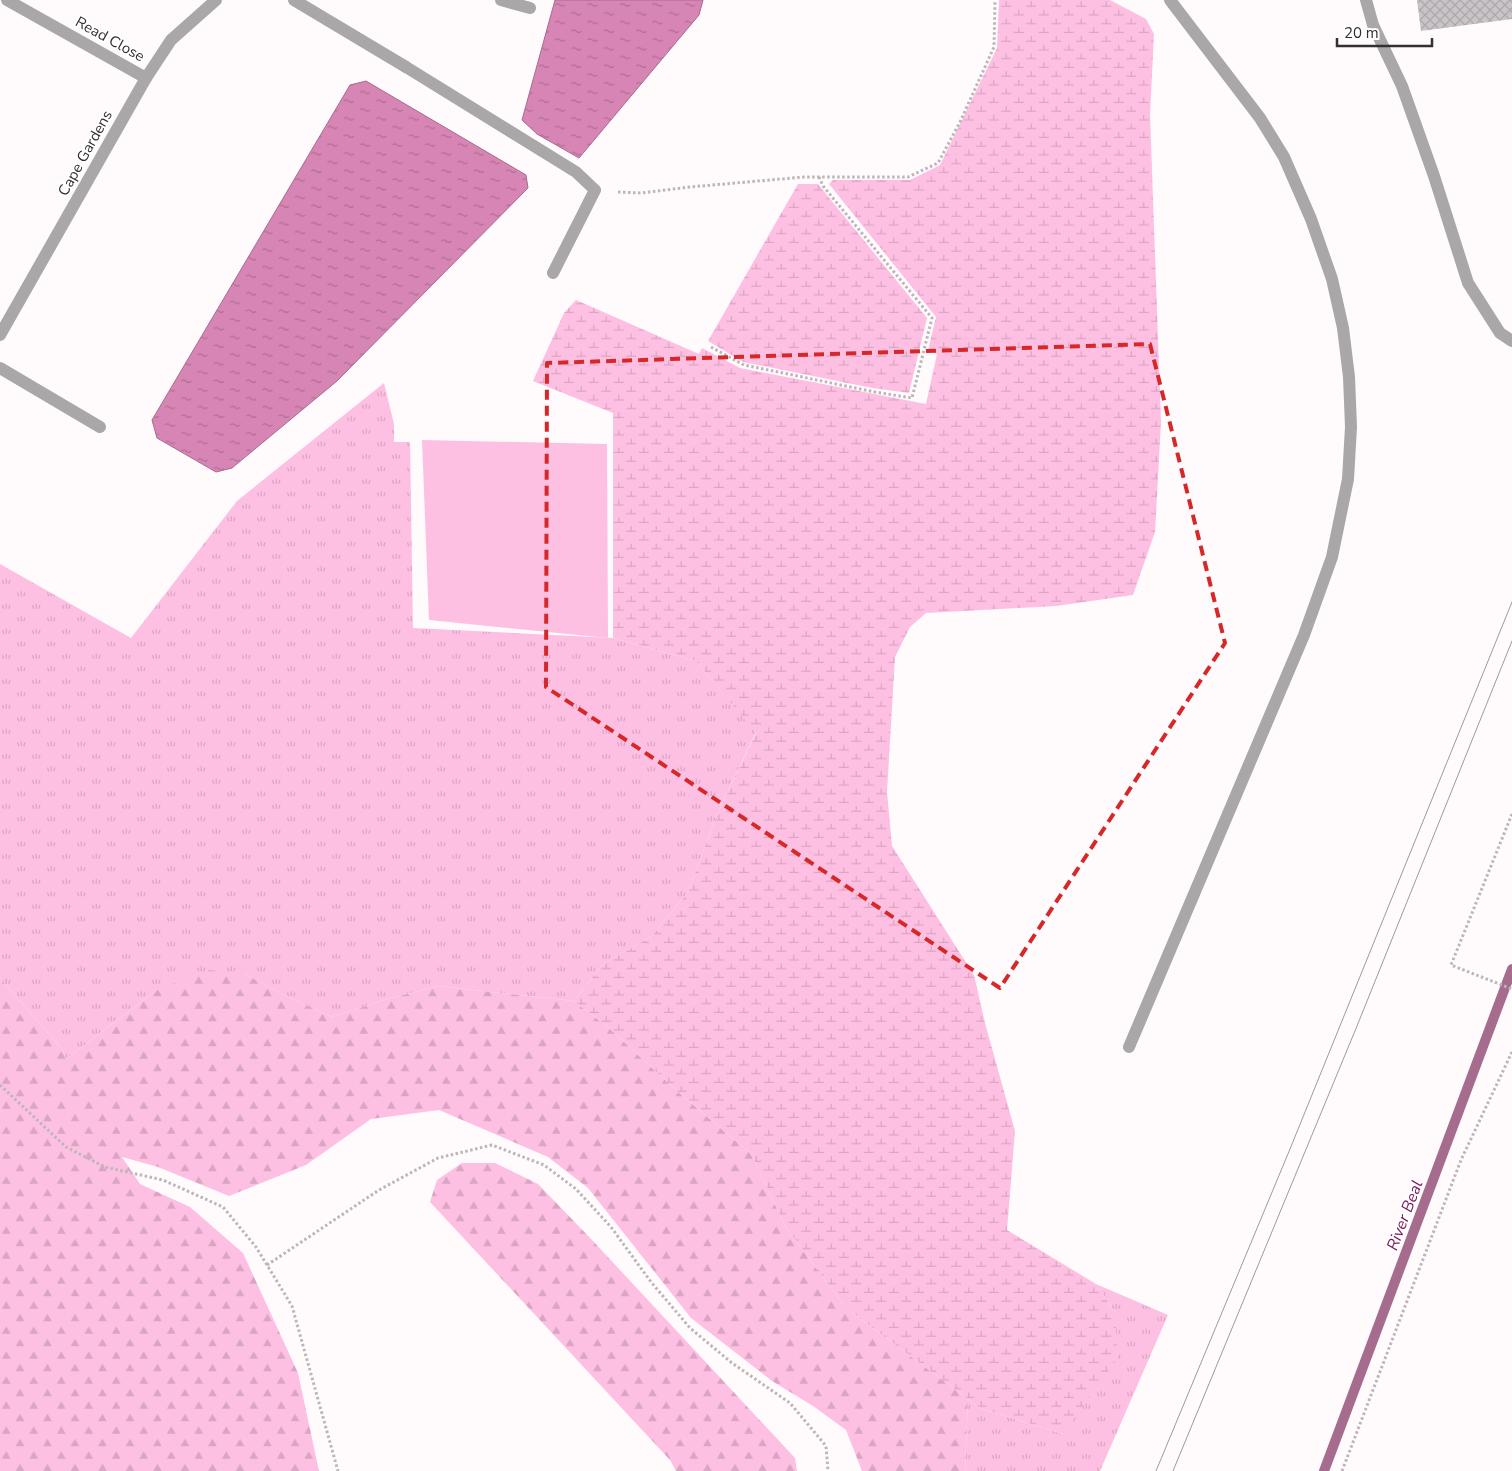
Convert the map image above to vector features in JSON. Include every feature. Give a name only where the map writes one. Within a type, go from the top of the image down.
[{"type":"street","name":"Read Close","points":[[7,0],[146,78]]},
{"type":"street","name":"Cape Gardens","points":[[0,335],[146,78],[172,40],[216,0]]},
{"type":"street","points":[[294,0],[576,172],[595,190],[553,273]]},
{"type":"street","points":[[501,0],[530,8]]},
{"type":"street","points":[[1129,1047],[1304,635],[1332,557],[1348,479],[1351,427],[1349,377],[1343,328],[1332,279],[1311,219],[1284,157],[1260,118],[1170,0]]},
{"type":"street","points":[[1366,0],[1373,26],[1402,86],[1434,176],[1468,284],[1500,333],[1512,341]]},
{"type":"street","points":[[0,368],[100,427]]},
{"type":"path","points":[[595,190],[640,193],[699,186],[819,177],[908,177],[938,163],[960,122],[994,46],[995,0]]},
{"type":"path","points":[[711,347],[744,365],[912,398],[932,318],[823,186],[819,177]]},
{"type":"path","points":[[1512,814],[1451,965],[1512,989]]},
{"type":"path","points":[[1342,1471],[1461,1160],[1512,1052]]},
{"type":"path","points":[[0,1086],[66,1148],[106,1167],[163,1180],[223,1207],[256,1248],[292,1306],[338,1471]]},
{"type":"path","points":[[267,1265],[379,1190],[429,1162],[438,1158],[492,1145],[544,1165],[576,1189],[611,1227],[651,1282],[690,1328],[732,1363],[790,1403],[826,1446],[828,1471]]},
{"type":"highlighted area","points":[[1150,344],[1225,643],[1000,988],[546,687],[547,363]]},
{"type":"green space","points":[[999,0],[1110,0],[1146,19],[1154,34],[1150,115],[1161,422],[1155,532],[1133,595],[1056,606],[926,613],[910,627],[895,657],[887,792],[892,846],[974,975],[985,1023],[1015,1131],[1007,1230],[1096,1284],[1115,1313],[1118,1358],[1063,1434],[980,1408],[846,1308],[785,1226],[751,1154],[677,1091],[609,1028],[574,1001],[603,964],[652,936],[688,892],[718,812],[756,733],[696,661],[613,638],[613,413],[533,381],[564,313],[576,300],[699,354],[702,348],[740,368],[926,404],[937,354],[928,351],[936,317],[829,184],[833,180],[910,180],[940,165],[997,48]]},
{"type":"green space","points":[[798,184],[818,184],[927,318],[909,393],[872,388],[743,362],[708,341]]},
{"type":"green space","points":[[384,383],[394,424],[394,442],[410,442],[413,628],[613,638],[696,661],[756,732],[718,812],[688,892],[652,936],[603,964],[574,1001],[439,986],[387,999],[332,1017],[282,994],[245,974],[157,990],[66,1059],[62,1049],[0,978],[0,564],[131,638],[237,501]]},
{"type":"green space","points":[[422,440],[607,444],[608,638],[429,620]]},
{"type":"green space","points":[[209,970],[245,974],[282,994],[332,1017],[387,999],[439,986],[574,1001],[609,1028],[677,1091],[751,1154],[785,1226],[846,1308],[968,1399],[965,1471],[862,1471],[846,1430],[813,1406],[772,1381],[691,1318],[588,1188],[548,1157],[439,1110],[371,1119],[306,1165],[229,1196],[158,1167],[122,1157],[140,1184],[190,1207],[243,1253],[298,1373],[319,1471],[0,1471],[0,978],[62,1049],[66,1059],[157,990]]},
{"type":"green space","points":[[462,1163],[495,1163],[538,1184],[795,1458],[797,1471],[676,1471],[670,1460],[430,1202],[437,1180]]},
{"type":"green space","points":[[1096,1284],[1168,1315],[1100,1471],[965,1471],[968,1399],[980,1408],[1063,1434],[1115,1313]]},
{"type":"water","points":[[555,0],[703,0],[699,15],[579,158],[537,134],[522,120]]},
{"type":"water","points":[[366,81],[526,175],[528,188],[337,381],[232,468],[216,472],[157,438],[152,420],[350,85]]},
{"type":"building","points":[[1417,0],[1512,0],[1512,19],[1421,31]]},
{"type":"waterway","name":"River Beal","points":[[1324,1471],[1512,969]]},
{"type":"tram line","points":[[1156,1471],[1290,1149],[1512,602]]},
{"type":"tram line","points":[[1173,1471],[1357,1026],[1512,641]]}]
